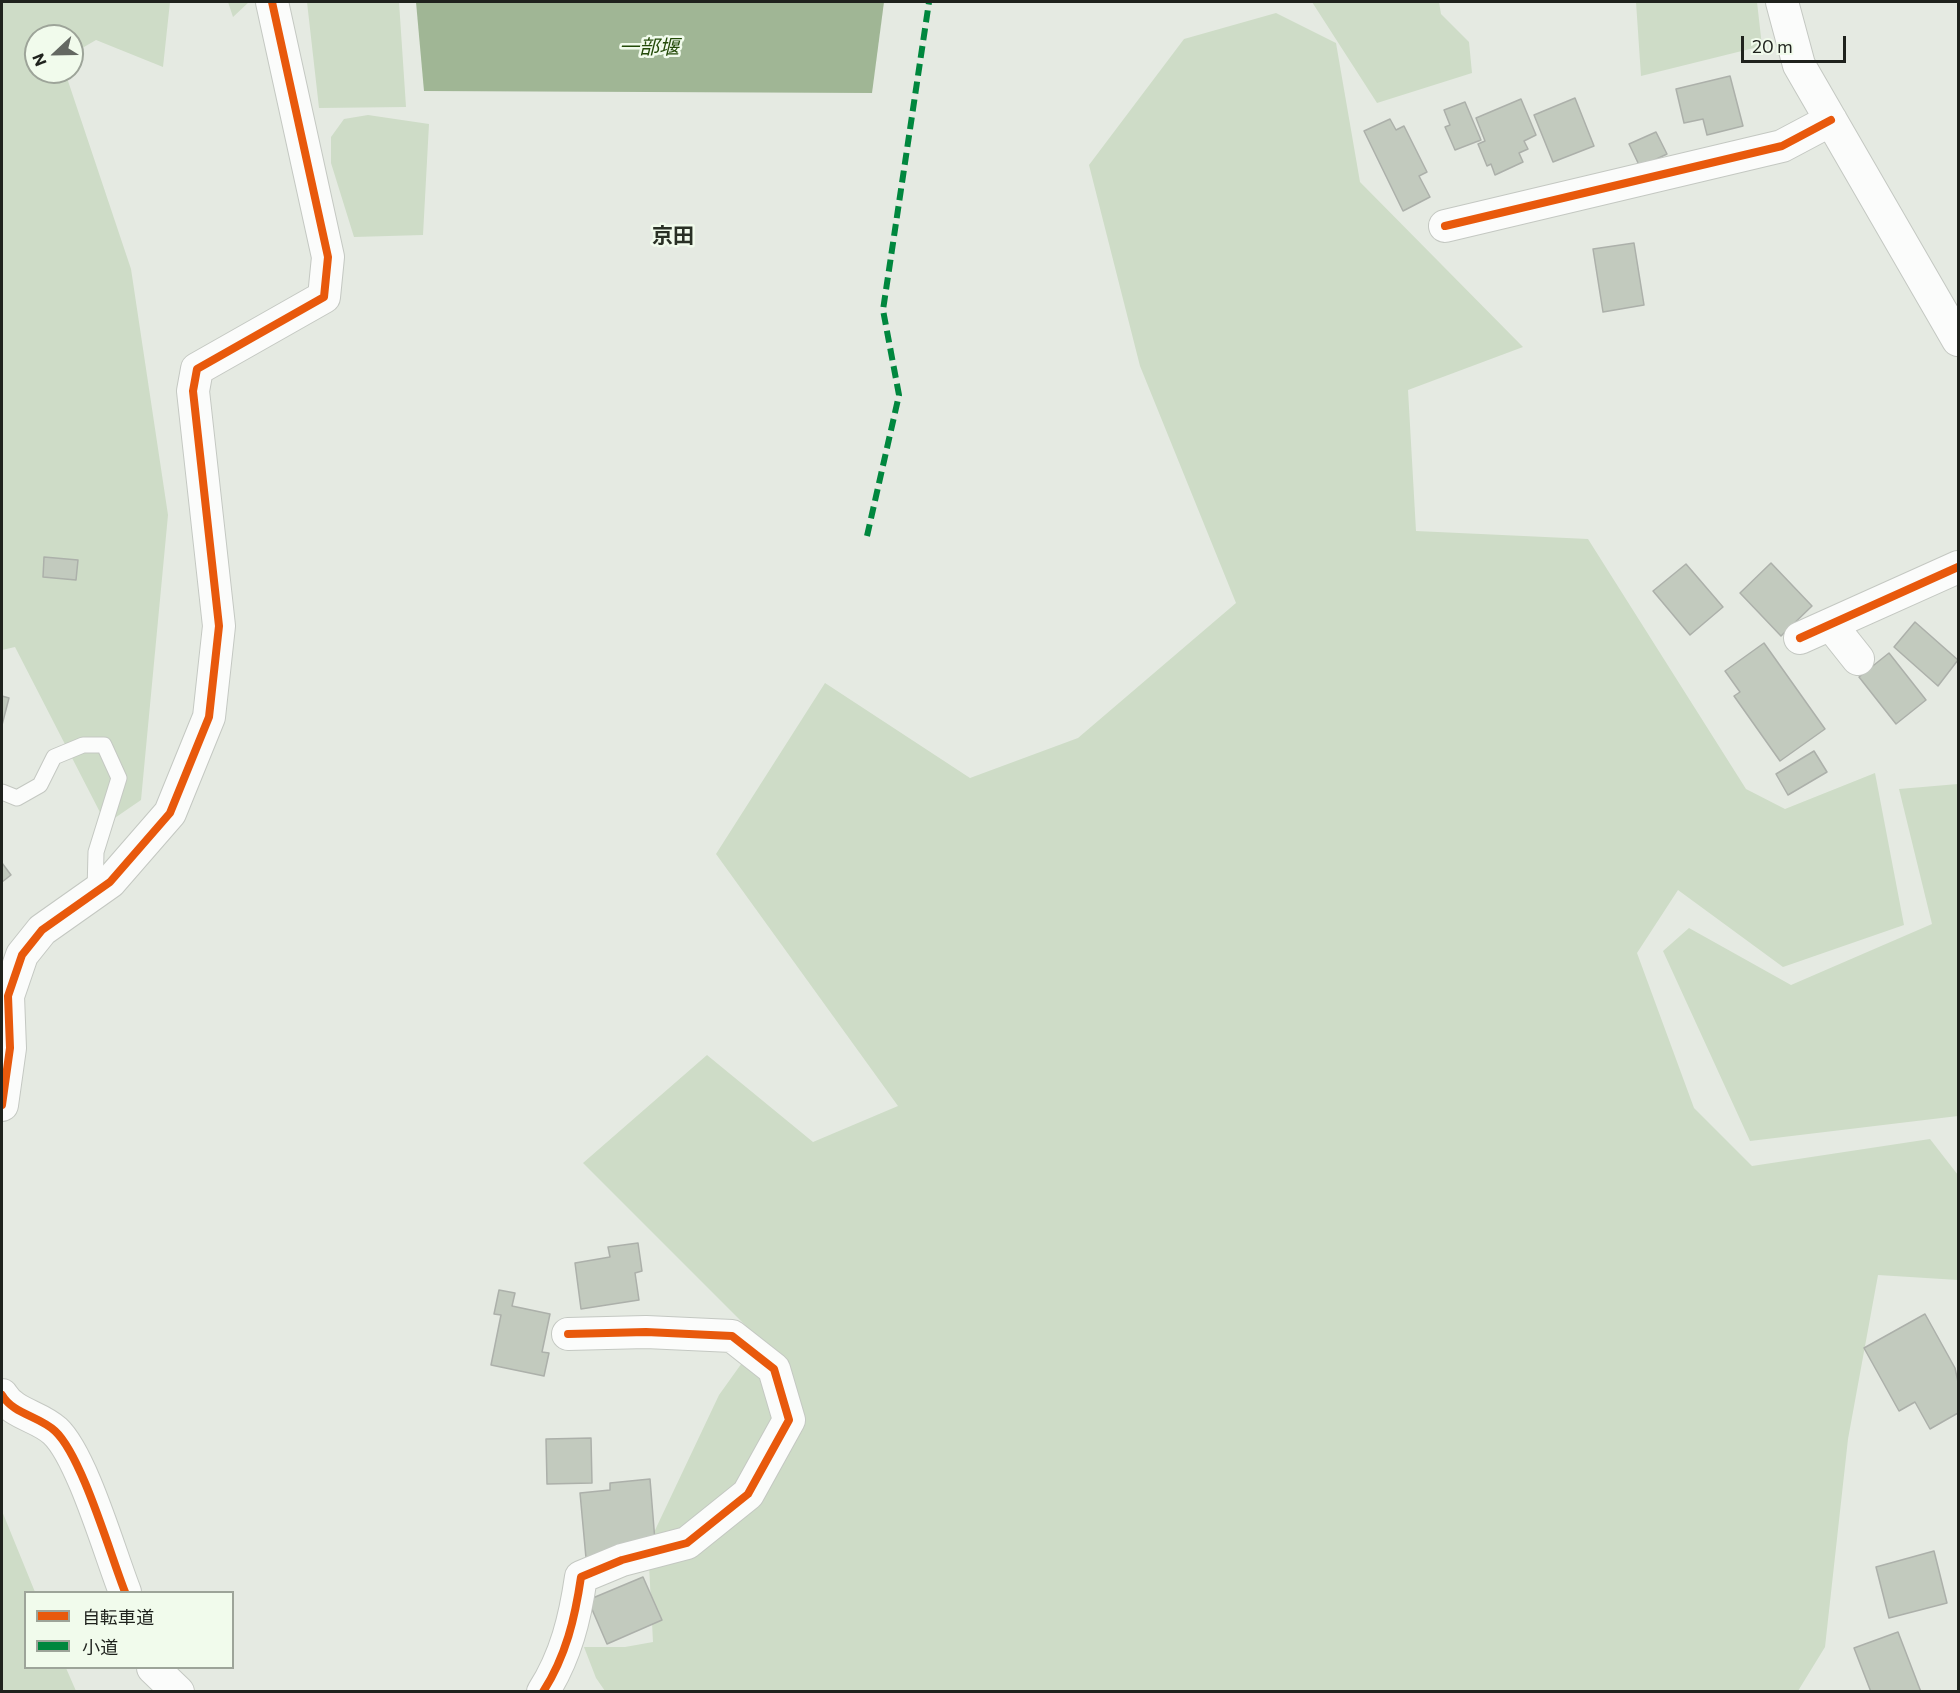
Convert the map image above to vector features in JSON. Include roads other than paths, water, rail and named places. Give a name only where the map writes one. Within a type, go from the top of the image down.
[{"type":"street","points":[[2,1105],[10,1048],[6,987],[22,955],[42,930],[110,882],[170,813],[209,717],[219,626],[193,391],[197,369],[324,297],[328,257],[272,2]]},
{"type":"street","points":[[1782,2],[1799,65],[1959,340]]},
{"type":"street","points":[[1445,226],[1782,146],[1831,120]]},
{"type":"street","points":[[1800,638],[1959,567]]},
{"type":"street","points":[[1831,625],[1858,659]]},
{"type":"street","points":[[543,1692],[557,1670],[575,1618],[581,1577],[622,1560],[687,1543],[748,1494],[789,1420],[774,1369],[732,1336],[646,1332],[568,1334]]},
{"type":"street","points":[[3,1401],[54,1431],[74,1458],[124,1591]]},
{"type":"street","points":[[154,1669],[178,1692]]},
{"type":"lane","points":[[2,792],[17,798],[40,785],[54,757],[83,745],[104,745],[119,778],[96,852],[95,892]]},
{"type":"water","name":"一部堰","points":[[416,2],[884,2],[872,93],[424,91]]},
{"type":"district","name":"京田","points":[[673,236]]}]
